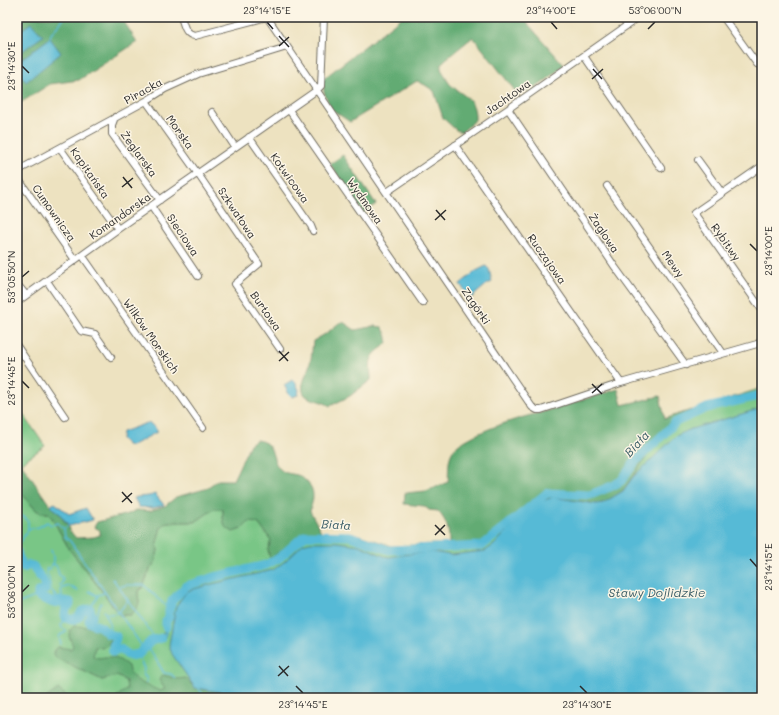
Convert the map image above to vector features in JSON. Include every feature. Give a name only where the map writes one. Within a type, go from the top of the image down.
[{"type":"street","points":[[181,17],[186,31],[192,36],[267,17]]},
{"type":"street","name":"Zagórki","points":[[267,17],[532,408],[541,410],[621,383],[757,344],[762,341]]},
{"type":"street","points":[[317,90],[321,86],[324,17]]},
{"type":"street","name":"Jachtowa","points":[[387,192],[639,17]]},
{"type":"street","points":[[723,17],[757,64]]},
{"type":"street","name":"Piracka","points":[[17,171],[146,101],[165,89],[198,74],[287,47]]},
{"type":"street","points":[[584,56],[661,168]]},
{"type":"street","name":"Komandorska","points":[[17,302],[118,229],[317,90]]},
{"type":"street","name":"Morska","points":[[146,101],[198,174]]},
{"type":"street","name":"Żaglowa","points":[[508,109],[616,267],[686,365]]},
{"type":"street","name":"Wydmowa","points":[[290,110],[424,303]]},
{"type":"street","points":[[212,112],[235,147]]},
{"type":"street","name":"Żeglarska","points":[[115,117],[112,125],[112,134],[160,200]]},
{"type":"street","name":"Kotwicowa","points":[[249,137],[313,231]]},
{"type":"street","name":"Ruczajowa","points":[[455,145],[621,383]]},
{"type":"street","name":"Kapitańska","points":[[60,148],[118,229]]},
{"type":"street","points":[[698,160],[722,193]]},
{"type":"street","name":"Rybitwy","points":[[762,166],[694,213],[762,310]]},
{"type":"street","name":"Szkwałowa","points":[[198,174],[259,264],[235,284]]},
{"type":"street","name":"Cumownicza","points":[[17,177],[75,260]]},
{"type":"street","name":"Mewy","points":[[607,186],[723,353]]},
{"type":"street","name":"Sieciowa","points":[[151,206],[198,276]]},
{"type":"street","name":"Wilków Morskich","points":[[82,255],[203,428]]},
{"type":"street","points":[[47,281],[82,330],[95,334],[111,358]]},
{"type":"street","points":[[17,284],[26,296]]},
{"type":"street","name":"Burtowa","points":[[235,284],[280,349]]},
{"type":"street","points":[[17,346],[65,417]]},
{"type":"green space","points":[[17,17],[121,17],[137,42],[79,80],[50,84],[17,105]]},
{"type":"green space","points":[[402,17],[522,17],[564,65],[536,87],[523,92],[516,92],[473,37],[442,63],[441,69],[449,83],[471,101],[475,112],[475,120],[462,132],[456,130],[443,118],[434,91],[417,81],[350,122],[331,109],[324,92],[323,79]]},
{"type":"green space","points":[[343,155],[376,204],[364,213],[330,164]]},
{"type":"green space","points":[[343,322],[355,330],[375,326],[382,327],[386,334],[387,343],[371,360],[371,380],[350,396],[330,406],[306,396],[303,385],[311,360],[313,341],[327,333],[339,323]]},
{"type":"green space","name":"Stawy Dojlidzkie","points":[[762,388],[762,698],[247,698],[160,693],[94,660],[54,650],[53,655],[102,680],[117,676],[126,681],[127,689],[115,698],[69,698],[58,690],[46,698],[17,698],[17,488],[36,510],[41,513],[48,513],[51,516],[69,549],[119,615],[131,615],[139,603],[138,591],[143,587],[150,569],[155,563],[158,550],[157,542],[161,527],[167,522],[195,522],[214,509],[223,509],[223,518],[242,529],[249,522],[258,523],[271,540],[268,550],[306,532],[353,533],[392,546],[434,544],[481,545],[531,502],[664,419]]},
{"type":"green space","points":[[618,389],[622,405],[660,396],[665,419],[691,410],[688,419],[674,427],[656,443],[623,491],[613,498],[603,503],[596,504],[576,501],[538,504],[509,529],[500,528],[481,545],[449,545],[447,527],[444,519],[438,511],[429,510],[424,506],[404,504],[405,493],[426,491],[448,482],[449,460],[454,449],[481,432],[508,422]]},
{"type":"green space","points":[[17,405],[45,446],[21,463],[17,481]]},
{"type":"green space","points":[[256,440],[267,444],[277,465],[282,471],[300,476],[310,485],[313,495],[310,511],[322,533],[306,532],[270,559],[268,550],[271,540],[258,523],[249,522],[242,529],[233,532],[225,527],[223,509],[214,509],[195,522],[167,522],[161,527],[157,542],[158,550],[155,563],[150,569],[143,587],[138,591],[139,603],[131,615],[119,615],[69,549],[51,516],[48,513],[41,513],[36,510],[17,488],[21,463],[51,507],[59,513],[69,530],[76,538],[94,537],[100,535],[100,530],[94,527],[97,522],[128,514],[136,510],[150,511],[165,506],[176,497],[205,489],[218,480],[233,480],[250,444]]},
{"type":"green space","points":[[74,626],[100,629],[110,638],[109,644],[102,648],[95,647],[93,656],[97,658],[112,657],[119,660],[128,666],[129,671],[136,679],[160,691],[165,689],[159,680],[164,675],[177,679],[186,678],[191,684],[216,686],[240,691],[255,698],[115,698],[127,689],[126,681],[117,676],[102,680],[58,659],[53,655],[54,650],[58,647],[71,649],[73,646],[69,636],[70,630]]},
{"type":"green space","points":[[58,689],[69,698],[46,698]]},
{"type":"water","points":[[31,23],[43,36],[17,55],[17,33]]},
{"type":"water","points":[[50,38],[61,53],[26,82],[17,71],[17,62]]},
{"type":"water","points":[[486,266],[489,269],[492,282],[486,285],[471,298],[469,297],[460,284],[476,271]]},
{"type":"water","points":[[292,380],[295,381],[299,390],[298,395],[292,397],[284,385]]},
{"type":"water","name":"Stawy Dojlidzkie","points":[[762,408],[762,698],[257,698],[195,688],[172,654],[169,645],[176,606],[187,591],[273,570],[303,544],[310,542],[337,542],[359,545],[389,557],[431,552],[451,555],[485,551],[494,545],[509,529],[542,501],[553,497],[596,504],[603,503],[623,491],[633,477],[676,436],[691,429]]},
{"type":"water","points":[[147,423],[151,424],[157,432],[131,446],[127,445],[121,439],[122,432]]},
{"type":"water","points":[[155,494],[164,505],[153,508],[139,507],[134,498],[149,496]]},
{"type":"water","points":[[55,503],[69,514],[86,508],[93,520],[69,526],[59,513],[51,507],[51,505]]},
{"type":"water","points":[[170,616],[173,619],[168,622],[167,635],[159,640],[151,641],[164,633],[164,622]]},
{"type":"waterway","points":[[50,38],[51,34],[65,17]]},
{"type":"waterway","name":"Biała","points":[[166,627],[166,621],[169,617],[169,610],[172,601],[186,586],[215,577],[266,565],[279,558],[304,536],[350,536],[389,550],[482,546],[547,493],[590,495],[621,481],[635,462],[676,422],[707,408],[762,395]]},
{"type":"waterway","points":[[17,516],[25,517],[28,522],[28,529]]},
{"type":"waterway","points":[[17,544],[22,540],[28,529],[39,527],[47,522],[51,525],[58,523],[64,529],[65,537],[70,541],[141,645],[145,646],[152,653],[164,673],[171,674],[175,678]]},
{"type":"waterway","points":[[64,529],[68,526]]},
{"type":"waterway","points":[[51,550],[53,563],[57,567],[59,575],[62,577],[63,581],[60,585],[63,588],[61,590],[62,594],[59,602],[65,613]]},
{"type":"waterway","name":"Biała","points":[[17,552],[22,567],[24,568],[29,565],[33,566],[44,582],[45,590],[38,592],[38,596],[53,603],[63,601],[70,602],[70,605],[66,608],[65,615],[66,618],[72,620],[79,617],[82,611],[90,609],[92,616],[89,620],[90,623],[101,627],[108,634],[116,636],[113,647],[114,652],[120,649],[130,656],[139,654],[151,641],[161,638]]},
{"type":"waterway","points":[[53,563],[50,569],[47,568],[46,572],[52,591],[59,599]]},
{"type":"waterway","points":[[113,579],[156,640]]},
{"type":"waterway","points":[[119,587],[126,585],[144,585],[167,607],[170,607]]},
{"type":"waterway","points":[[63,588],[69,586],[78,591]]},
{"type":"waterway","points":[[89,591],[98,596]]},
{"type":"waterway","points":[[90,610],[98,595],[104,593],[104,591]]},
{"type":"waterway","points":[[53,592],[57,602]]},
{"type":"waterway","points":[[17,604],[35,597],[41,597]]},
{"type":"waterway","points":[[119,612],[128,600]]},
{"type":"waterway","points":[[93,624],[101,603]]},
{"type":"waterway","points":[[104,611],[109,621],[110,634]]},
{"type":"waterway","points":[[106,613],[118,613]]},
{"type":"waterway","points":[[61,644],[59,638],[60,635],[66,632],[61,625],[66,618]]},
{"type":"waterway","points":[[139,654],[144,668],[143,674],[147,679],[146,682]]},
{"type":"waterway","points":[[198,687],[205,698]]}]
